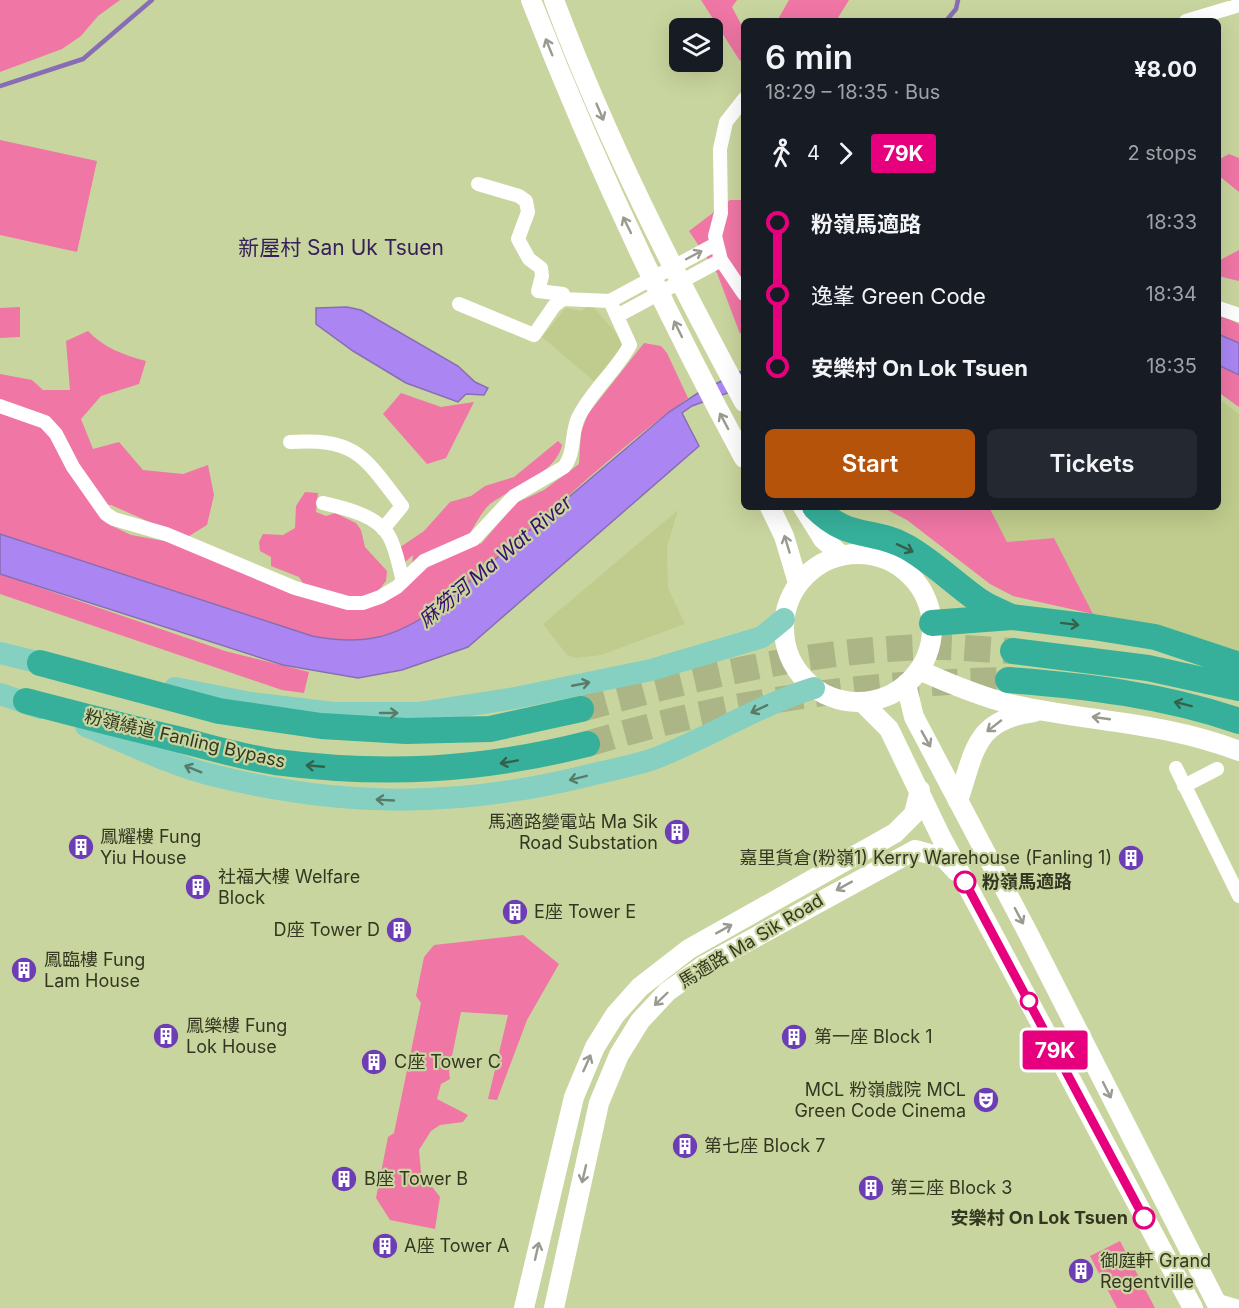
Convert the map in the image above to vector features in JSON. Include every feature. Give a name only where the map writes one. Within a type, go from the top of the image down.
[{"type":"highway","points":[[818,510],[845,530],[904,546],[938,567],[979,601],[1012,617]]},
{"type":"highway","points":[[932,623],[1012,617],[1155,637],[1239,665]]},
{"type":"highway","points":[[1013,651],[1148,668],[1239,688]]},
{"type":"highway","name":"粉嶺繞道 Fanling Bypass","points":[[40,663],[219,711],[321,726],[406,731],[490,729],[581,709]]},
{"type":"highway","points":[[1008,680],[1112,689],[1186,705],[1239,721]]},
{"type":"highway","name":"粉嶺繞道 Fanling Bypass","points":[[26,701],[236,754],[273,761],[356,769],[455,769],[532,758],[587,744]]},
{"type":"main road","points":[[531,0],[583,130],[656,285],[741,452]]},
{"type":"main road","points":[[554,0],[610,135],[676,274],[741,396]]},
{"type":"main road","points":[[771,510],[784,536],[798,583]]},
{"type":"main road","points":[[805,510],[823,539],[841,555]]},
{"type":"main road","points":[[867,554],[891,561],[903,568],[920,586],[928,604],[932,623],[930,648],[913,677],[886,697],[862,702],[841,700],[814,688],[800,674],[786,645],[784,619],[789,600],[798,583],[817,566],[841,555],[867,554]]},
{"type":"main road","points":[[40,663],[260,704],[334,713],[418,713],[515,698],[651,670],[762,637],[784,619]]},
{"type":"main road","name":"粉嶺繞道 Fanling Bypass","points":[[0,653],[40,663]]},
{"type":"main road","points":[[913,677],[1048,711],[1184,732],[1239,751]]},
{"type":"main road","points":[[913,677],[914,717],[1217,1304]]},
{"type":"main road","points":[[26,701],[206,774],[313,795],[408,801],[462,799],[528,790],[655,758],[775,701],[814,688]]},
{"type":"main road","name":"粉嶺繞道 Fanling Bypass","points":[[0,694],[26,701]]},
{"type":"main road","points":[[862,702],[889,729],[961,876],[1193,1308]]},
{"type":"main road","points":[[958,801],[975,746],[982,735],[995,723],[1013,715],[1048,711]]},
{"type":"main road","name":"馬適路 Ma Sik Road","points":[[524,1308],[574,1097],[595,1047],[615,1015],[647,980],[689,949],[895,833],[914,814],[920,790]]},
{"type":"main road","name":"馬適路 Ma Sik Road","points":[[554,1308],[599,1103],[619,1055],[640,1021],[667,992],[710,961],[915,850],[944,858],[961,876]]},
{"type":"street","points":[[1196,18],[1236,6],[1239,1]]},
{"type":"street","points":[[741,103],[726,122],[720,149],[721,213],[716,236],[721,260],[741,290]]},
{"type":"street","points":[[478,184],[519,196],[526,201],[528,212],[518,239],[529,259],[541,268],[538,291],[563,294],[562,299]]},
{"type":"street","points":[[459,304],[534,335],[554,306],[562,299],[610,301],[656,285],[676,274],[716,244]]},
{"type":"street","points":[[676,274],[721,260]]},
{"type":"street","points":[[617,316],[656,285]]},
{"type":"street","points":[[0,406],[45,422],[56,434],[73,467],[106,514],[114,519],[166,534],[327,598],[363,603],[380,597],[403,581],[424,561],[474,539],[514,496],[564,467],[570,461],[573,429],[581,412],[630,345],[610,301]]},
{"type":"street","points":[[1221,309],[1239,315]]},
{"type":"street","points":[[290,442],[335,442],[347,447],[375,470],[402,506],[383,529]]},
{"type":"street","points":[[323,503],[361,515],[383,529],[389,536],[403,581]]},
{"type":"street","points":[[1176,768],[1239,896]]},
{"type":"street","points":[[1184,786],[1217,769]]},
{"type":"street","points":[[1217,1304],[1239,1307]]},
{"type":"shaded area","points":[[0,0],[120,0],[98,16],[81,36],[62,49],[0,72]]},
{"type":"shaded area","points":[[701,0],[737,0],[732,7],[741,24],[741,60],[723,34],[723,18],[713,18]]},
{"type":"shaded area","points":[[789,0],[849,0],[838,18],[779,18]]},
{"type":"shaded area","points":[[0,140],[97,161],[77,252],[0,235]]},
{"type":"shaded area","points":[[1229,154],[1239,158],[1239,192],[1221,177],[1221,158]]},
{"type":"shaded area","points":[[730,200],[741,200],[740,334],[717,273],[689,231]]},
{"type":"shaded area","points":[[1239,250],[1239,281],[1221,277],[1221,259]]},
{"type":"shaded area","points":[[590,303],[622,340],[621,348],[596,383],[542,337],[566,308],[582,311]]},
{"type":"shaded area","points":[[20,307],[20,337],[0,338],[0,308]]},
{"type":"shaded area","points":[[1221,315],[1239,324],[1239,343],[1221,335]]},
{"type":"shaded area","points":[[88,331],[115,350],[146,361],[139,384],[101,396],[81,419],[93,449],[119,442],[143,470],[183,474],[208,465],[214,495],[207,525],[186,538],[111,505],[91,504],[106,523],[131,535],[175,543],[304,585],[299,577],[271,566],[271,557],[260,551],[259,542],[263,534],[283,535],[295,528],[296,506],[305,492],[318,493],[316,512],[326,516],[335,513],[356,523],[361,530],[365,547],[387,571],[386,581],[379,590],[380,596],[390,598],[410,584],[413,555],[403,564],[396,550],[424,531],[450,502],[471,496],[485,486],[514,477],[558,441],[562,445],[558,455],[542,472],[487,507],[468,536],[481,544],[516,503],[544,490],[579,464],[581,432],[588,414],[644,343],[661,346],[667,353],[688,398],[616,454],[466,587],[426,618],[386,637],[355,641],[334,640],[312,636],[0,534],[0,374],[32,380],[43,390],[70,390],[66,341]]},
{"type":"shaded area","points":[[1221,366],[1239,375],[1239,407],[1221,394]]},
{"type":"shaded area","points":[[401,393],[441,407],[474,402],[446,458],[427,464],[383,414]]},
{"type":"shaded area","points":[[1221,400],[1239,414],[1239,655],[1093,614],[1054,538],[1007,542],[991,510],[1221,510]]},
{"type":"shaded area","points":[[678,510],[667,547],[668,588],[685,624],[601,655],[576,658],[567,655],[543,624]]},
{"type":"shaded area","points":[[888,510],[991,510],[1007,542],[1054,538],[1093,614],[1013,596],[990,584],[907,520]]},
{"type":"shaded area","points":[[0,574],[225,651],[309,672],[304,693],[282,690],[0,594]]},
{"type":"shaded area","points":[[523,935],[559,964],[527,1020],[497,1100],[488,1099],[508,1015],[461,1012],[449,1071],[450,1079],[441,1084],[437,1099],[468,1115],[463,1122],[440,1125],[431,1131],[419,1150],[421,1172],[440,1197],[435,1229],[390,1220],[376,1198],[388,1137],[394,1133],[421,1003],[416,996],[424,957],[434,945]]},
{"type":"shaded area","points":[[1120,1241],[1155,1308],[1117,1308],[1090,1256]]},
{"type":"water","points":[[347,307],[361,310],[458,366],[475,382],[488,388],[484,395],[466,394],[458,402],[406,383],[353,351],[316,324],[316,308]]},
{"type":"water","points":[[1221,335],[1239,343],[1239,375],[1221,366]]},
{"type":"water","name":"麻笏河 Ma Wat River","points":[[741,371],[741,388],[692,406],[682,413],[699,446],[468,647],[402,670],[358,678],[283,665],[0,574],[0,534],[312,636],[348,640],[378,637],[393,633],[438,608],[669,412],[701,391]]},
{"type":"waterway","points":[[0,86],[83,59],[152,0]]},
{"type":"waterway","points":[[948,18],[956,9],[958,0]]},
{"type":"tunnel","points":[[581,709],[709,677],[839,654],[926,647],[1013,651]]},
{"type":"tunnel","points":[[587,744],[692,716],[795,697],[900,685],[1008,680]]},
{"type":"bus line","name":"79K","points":[[965,882],[1144,1218]]},
{"type":"place","name":"馬適路變電站 Ma Sik Road Substation","points":[[677,832]]},
{"type":"place","name":"鳳耀樓 Fung Yiu House","points":[[81,847]]},
{"type":"place","name":"嘉里貨倉(粉嶺1) Kerry Warehouse (Fanling 1)","points":[[1131,858]]},
{"type":"place","name":"粉嶺馬適路","points":[[965,882]]},
{"type":"place","name":"社福大樓 Welfare Block","points":[[198,887]]},
{"type":"place","name":"E座 Tower E","points":[[515,912]]},
{"type":"place","name":"D座 Tower D","points":[[399,930]]},
{"type":"place","name":"鳳臨樓 Fung Lam House","points":[[24,970]]},
{"type":"place","name":"鳳樂樓 Fung Lok House","points":[[166,1036]]},
{"type":"place","name":"第一座 Block 1","points":[[794,1037]]},
{"type":"place","name":"C座 Tower C","points":[[374,1062]]},
{"type":"place","name":"MCL 粉嶺戲院 MCL Green Code Cinema","points":[[986,1100]]},
{"type":"place","name":"第七座 Block 7","points":[[685,1146]]},
{"type":"place","name":"B座 Tower B","points":[[344,1179]]},
{"type":"place","name":"第三座 Block 3","points":[[871,1188]]},
{"type":"place","name":"安樂村 On Lok Tsuen","points":[[1144,1218]]},
{"type":"place","name":"A座 Tower A","points":[[385,1246]]},
{"type":"place","name":"御庭軒 Grand Regentville","points":[[1081,1271]]},
{"type":"district","name":"新屋村 San Uk Tsuen","points":[[341,248]]}]
